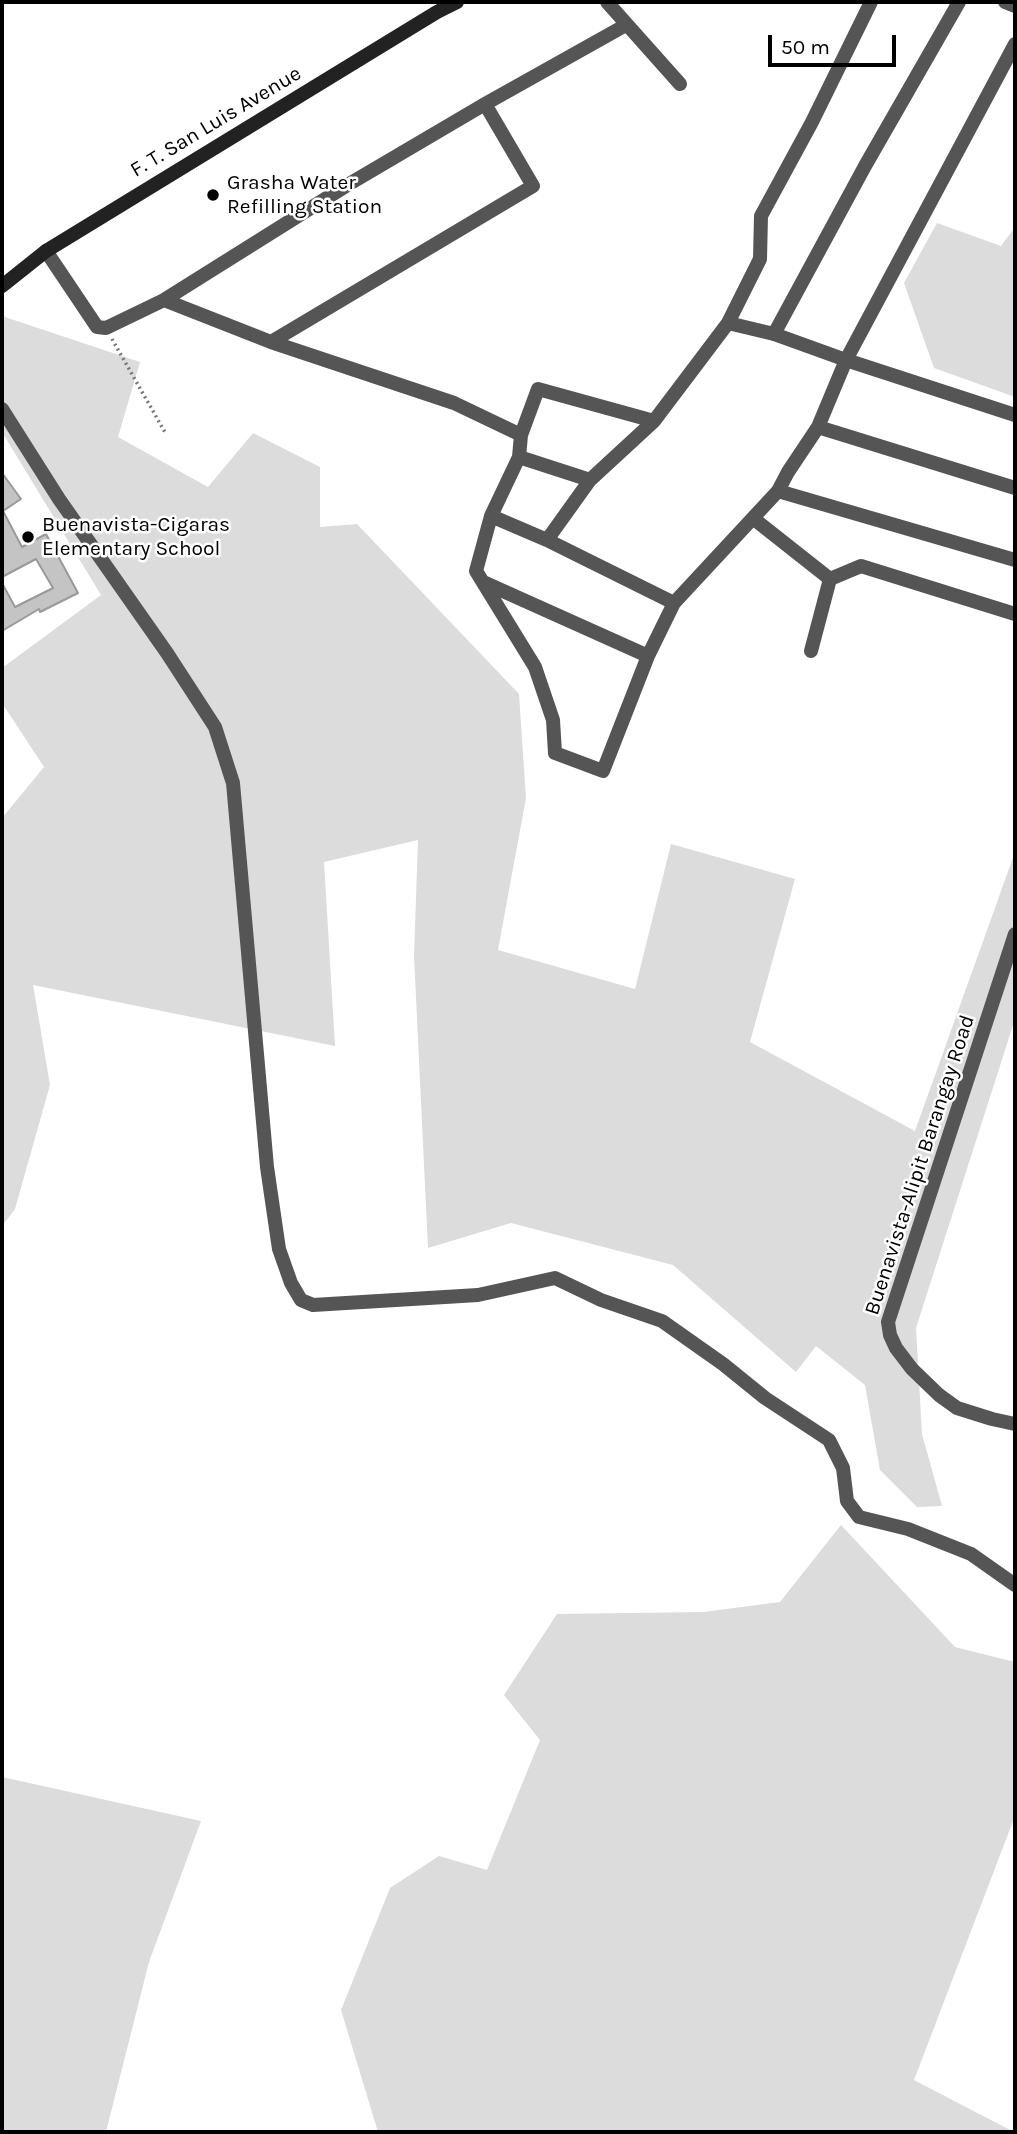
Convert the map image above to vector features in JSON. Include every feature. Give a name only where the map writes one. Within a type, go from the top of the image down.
[{"type":"main road","name":"F. T. San Luis Avenue","points":[[2,286],[46,251],[434,7],[457,2]]},
{"type":"street","points":[[607,2],[680,84]]},
{"type":"street","points":[[547,540],[590,480],[654,421],[728,323],[760,259],[761,216],[812,122],[871,2]]},
{"type":"street","points":[[774,334],[865,166],[959,2]]},
{"type":"street","points":[[1005,2],[1015,6]]},
{"type":"street","points":[[46,251],[97,327],[106,328],[164,300],[349,184],[626,25]]},
{"type":"street","points":[[654,421],[538,389],[521,435],[519,457],[491,516],[476,571],[535,667],[553,720],[555,753],[603,771],[648,656],[674,603],[778,491],[818,427],[846,359],[1015,44]]},
{"type":"street","points":[[271,342],[533,186],[485,104]]},
{"type":"street","points":[[164,300],[271,342],[454,403],[521,435]]},
{"type":"street","points":[[728,323],[774,334],[1015,415]]},
{"type":"street","points":[[2,409],[59,499],[167,653],[215,727],[235,793],[266,1154],[279,1249],[291,1283],[301,1300],[313,1305],[478,1295],[555,1278],[601,1300],[662,1321],[765,1398],[829,1440],[843,1468],[847,1501],[859,1517],[908,1529],[971,1554],[1015,1585]]},
{"type":"street","points":[[818,427],[1015,488]]},
{"type":"street","points":[[519,457],[590,480]]},
{"type":"street","points":[[778,491],[1015,560]]},
{"type":"street","points":[[491,516],[547,540],[674,603]]},
{"type":"street","points":[[754,519],[830,579]]},
{"type":"street","points":[[830,579],[861,566],[1015,614]]},
{"type":"street","points":[[811,651],[830,579]]},
{"type":"street","points":[[482,582],[648,656]]},
{"type":"street","name":"Buenavista-Alipit Barangay Road","points":[[1015,934],[888,1322],[896,1348],[939,1395],[957,1408],[1015,1424]]},
{"type":"path","points":[[106,328],[166,433]]},
{"type":"shaded area","points":[[937,223],[1001,246],[1015,227],[1015,397],[934,368],[904,283]]},
{"type":"shaded area","points":[[2,316],[140,362],[118,437],[208,487],[253,433],[320,467],[320,527],[357,524],[519,694],[526,798],[498,950],[635,989],[671,844],[795,879],[750,1042],[915,1131],[1015,852],[1015,1019],[916,1328],[922,1434],[942,1506],[917,1507],[880,1470],[865,1385],[816,1346],[796,1372],[673,1265],[511,1223],[428,1248],[414,956],[418,840],[324,862],[335,1046],[33,985],[50,1085],[15,1209],[2,1226],[2,818],[44,767],[2,703],[2,668],[101,595],[2,432]]},
{"type":"shaded area","points":[[841,1525],[955,1647],[1015,1662],[1015,1816],[914,2080],[1014,2132],[378,2132],[341,2010],[390,1888],[439,1856],[487,1870],[540,1740],[504,1695],[557,1614],[703,1612],[780,1602]]},
{"type":"shaded area","points":[[2,1777],[201,1821],[149,1962],[106,2132],[2,2132]]},
{"type":"building","points":[[2,473],[21,499],[3,511],[22,547],[46,534],[78,593],[40,612],[39,609],[2,631],[2,583],[15,607],[53,588],[36,559],[2,577]]},
{"type":"place","name":"Grasha Water Refilling Station","points":[[213,195]]},
{"type":"place","name":"Buenavista-Cigaras Elementary School","points":[[28,537]]}]
